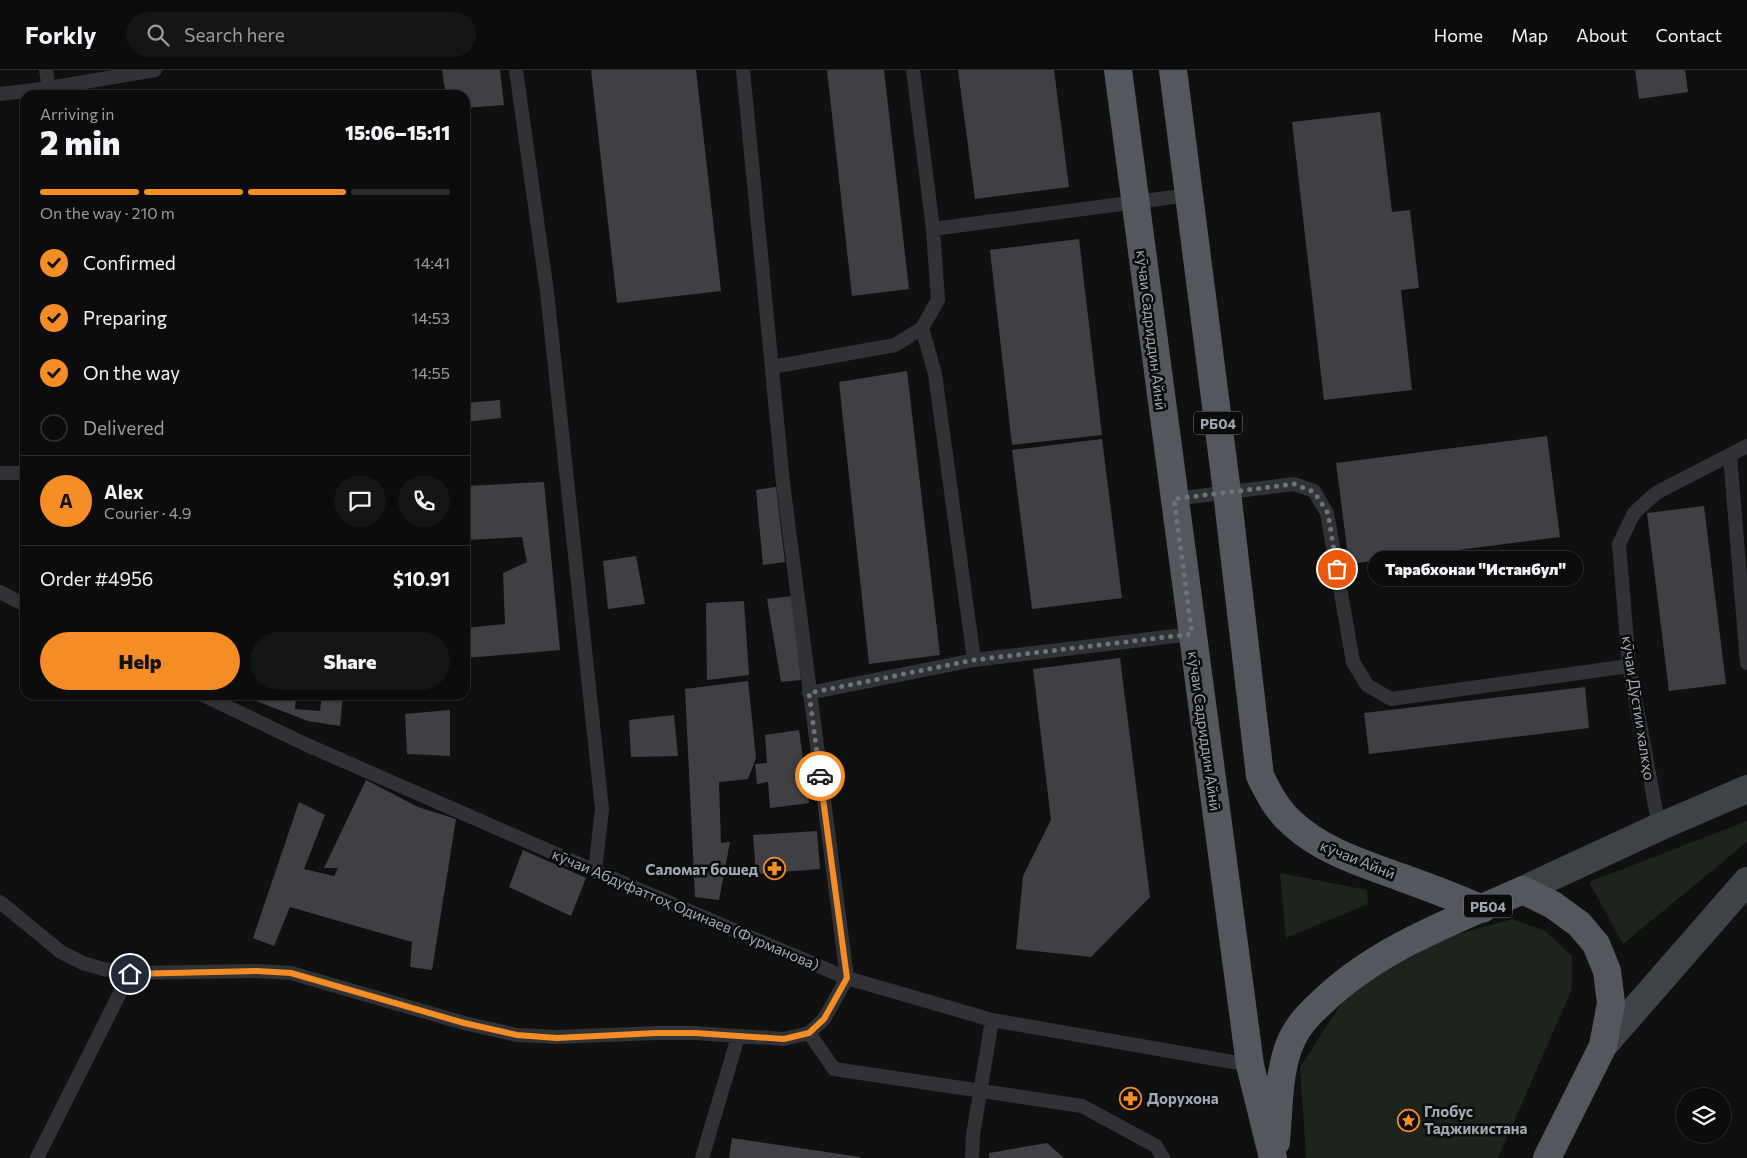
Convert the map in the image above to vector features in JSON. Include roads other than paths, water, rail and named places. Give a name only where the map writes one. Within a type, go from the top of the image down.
[{"type":"highway","name":"кӯчаи Садриддин Айнӣ","points":[[1118,70],[1250,1065]]},
{"type":"highway","name":"РБ04","points":[[1173,70],[1227,492]]},
{"type":"highway","name":"кӯчаи Айнӣ","points":[[1227,492],[1260,776],[1274,803],[1291,823],[1316,842],[1343,856],[1482,908]]},
{"type":"highway","name":"РБ04","points":[[1274,1158],[1284,1065],[1293,1038],[1306,1018],[1332,992],[1368,965],[1407,942],[1523,890],[1554,905],[1580,924],[1596,944],[1607,970],[1611,1003],[1603,1046],[1546,1158]]},
{"type":"highway","name":"РБ04","points":[[1250,1065],[1274,1158]]},
{"type":"main road","points":[[1523,890],[1659,827],[1747,789]]},
{"type":"main road","points":[[1603,1046],[1747,881]]},
{"type":"lane","points":[[46,70],[49,90]]},
{"type":"lane","points":[[59,90],[155,70]]},
{"type":"lane","points":[[516,70],[547,292],[602,809],[595,871]]},
{"type":"lane","points":[[0,902],[61,952],[83,963],[103,969],[130,974],[257,971],[291,973],[464,1023],[517,1035],[557,1038],[695,1033],[784,1039],[809,1033],[824,1019],[847,978],[783,483],[743,70]]},
{"type":"lane","points":[[772,367],[895,345],[922,328],[938,300],[933,229],[914,70]]},
{"type":"lane","points":[[0,94],[20,93]]},
{"type":"lane","points":[[933,229],[1189,195]]},
{"type":"lane","points":[[922,328],[935,374],[974,660]]},
{"type":"lane","name":"кӯчаи Дӯстии халкҳо","points":[[1659,827],[1629,666],[1619,544],[1634,513],[1656,493],[1747,446]]},
{"type":"lane","points":[[1730,455],[1747,663]]},
{"type":"lane","points":[[0,473],[20,472]]},
{"type":"lane","points":[[1174,499],[1294,484],[1314,492],[1328,513],[1353,662],[1367,685],[1390,699],[1629,666]]},
{"type":"lane","points":[[0,592],[20,602]]},
{"type":"lane","points":[[809,693],[974,660],[1192,634]]},
{"type":"lane","name":"кӯчаи Абдуфаттоҳ Одинаев (Фурманова)","points":[[214,700],[307,744],[595,871],[847,978],[992,1020],[1250,1065]]},
{"type":"lane","points":[[37,1158],[130,974]]},
{"type":"lane","points":[[972,1158],[973,1135],[992,1020]]},
{"type":"lane","points":[[809,1033],[834,1069],[1082,1106],[1156,1146],[1163,1158]]},
{"type":"lane","points":[[702,1158],[738,1037]]},
{"type":"place","name":"Тарабхонаи \"Истанбул\"","points":[[1337,569]]},
{"type":"place","name":"Саломат бошед","points":[[774,869]]},
{"type":"place","name":"Дорухона","points":[[1131,1098]]},
{"type":"place","name":"Глобус Таджикистана","points":[[1408,1120]]}]
